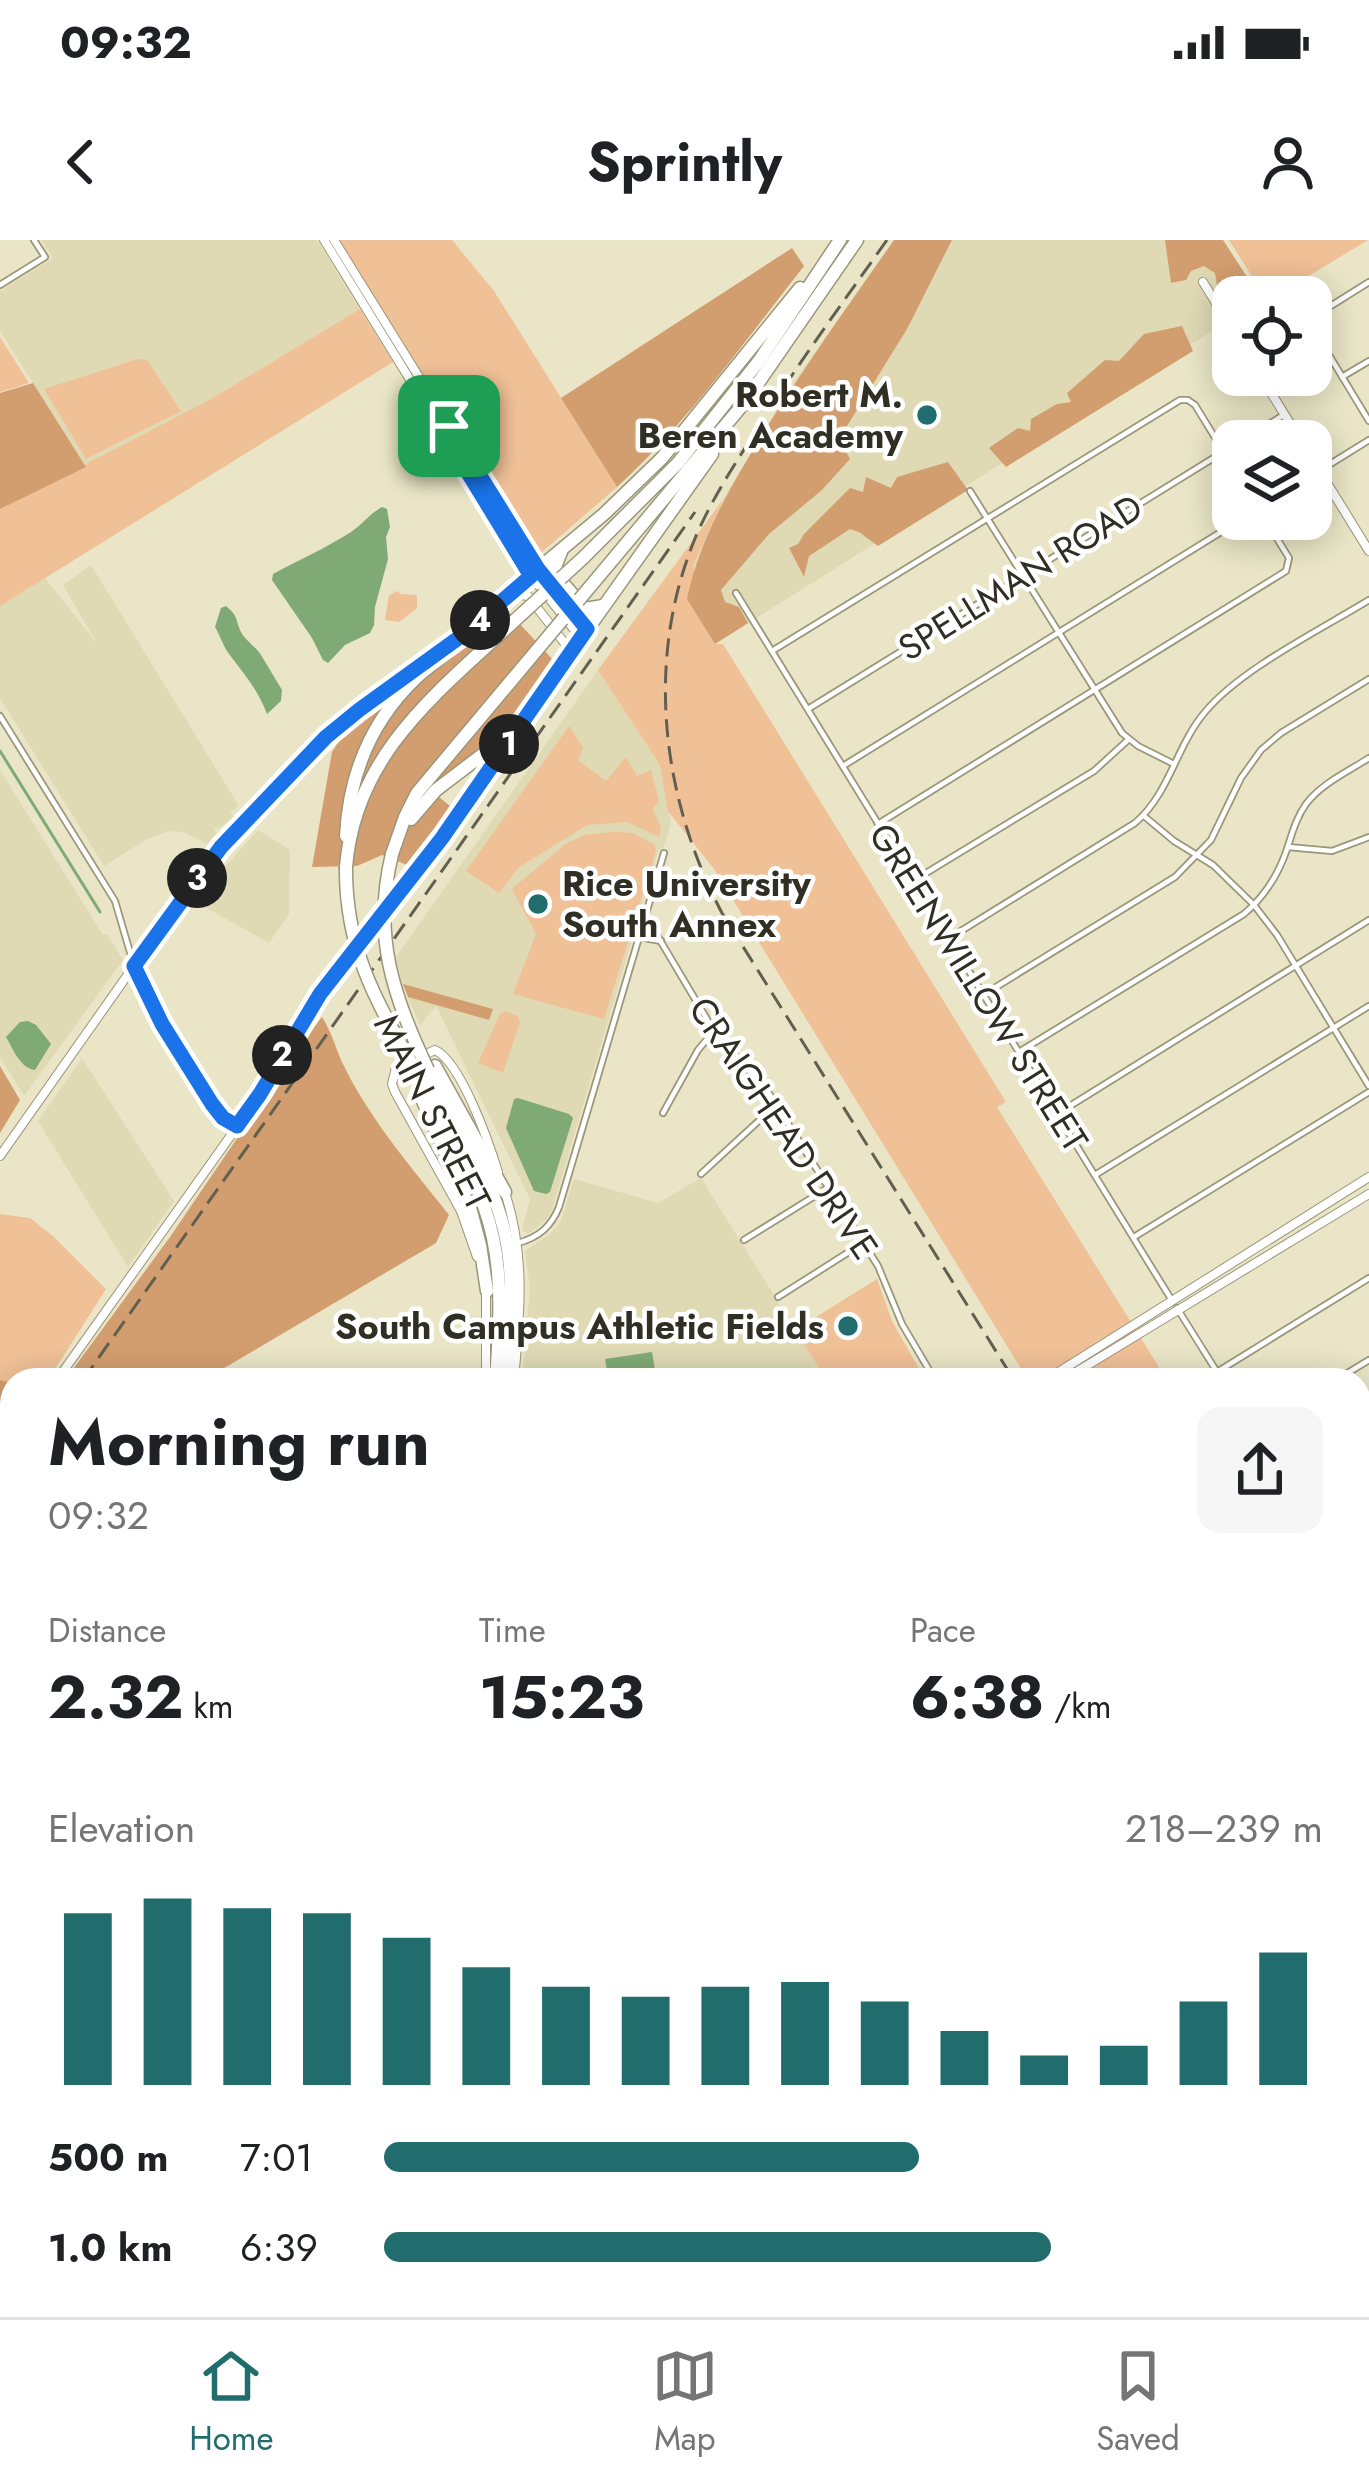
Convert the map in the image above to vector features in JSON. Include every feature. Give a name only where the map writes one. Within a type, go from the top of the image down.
[{"type":"highway","name":"MAIN STREET","points":[[423,1072],[392,1029],[354,944],[347,907],[347,861],[364,794],[392,742],[412,717],[584,558],[678,463],[759,361],[840,240]]},
{"type":"highway","name":"MAIN STREET","points":[[500,1368],[493,1237],[472,1178],[423,1072],[388,963],[383,926],[393,850],[417,794],[754,390],[857,240]]},
{"type":"highway","points":[[535,573],[662,458],[803,283],[814,276]]},
{"type":"highway","points":[[584,633],[754,390]]},
{"type":"highway","points":[[561,551],[555,567],[561,581],[586,608],[604,605]]},
{"type":"highway","points":[[347,861],[347,812],[368,742],[412,682],[464,634]]},
{"type":"highway","points":[[393,850],[409,821],[436,790],[499,742],[538,700]]},
{"type":"highway","points":[[423,1072],[505,1192]]},
{"type":"highway","points":[[423,1072],[481,1244],[487,1291]]},
{"type":"main road","points":[[66,1368],[260,1094],[320,994],[430,853],[584,633],[535,573],[328,241]]},
{"type":"main road","points":[[1203,282],[1212,297]]},
{"type":"main road","points":[[1273,396],[1289,420]]},
{"type":"main road","points":[[1332,492],[1369,551]]},
{"type":"main road","points":[[0,1156],[221,847],[326,737],[464,634],[535,573]]},
{"type":"main road","points":[[502,601],[513,594],[528,596],[565,641],[561,667]]},
{"type":"main road","points":[[499,1368],[487,1291],[461,1211],[392,1084],[396,1068],[435,1051],[449,1059],[490,1145],[518,1243],[521,1291],[502,1368]]},
{"type":"main road","points":[[1079,1368],[1172,1299],[1369,1177]]},
{"type":"main road","points":[[1068,1368],[1146,1330],[1369,1194]]},
{"type":"main road","points":[[1333,1200],[1340,1211]]},
{"type":"main road","points":[[1252,1250],[1260,1261]]},
{"type":"main road","points":[[1146,1330],[1172,1308],[1172,1299]]},
{"type":"street","points":[[0,285],[45,257],[34,240]]},
{"type":"street","points":[[1369,282],[1321,312],[1312,327],[1369,421]]},
{"type":"street","points":[[1342,377],[1369,361]]},
{"type":"street","points":[[772,651],[1183,400],[1195,405],[1212,433]]},
{"type":"street","points":[[1275,420],[1285,414]]},
{"type":"street","points":[[1332,463],[1369,440]]},
{"type":"street","name":"SPELLMAN ROAD","points":[[808,709],[1212,459]]},
{"type":"street","points":[[970,491],[1129,740],[1174,764]]},
{"type":"street","points":[[843,766],[1212,538]]},
{"type":"street","points":[[878,824],[1281,574],[1289,558],[1278,540]]},
{"type":"street","name":"GREENWILLOW STREET","points":[[736,593],[1215,1368]]},
{"type":"street","points":[[948,939],[1144,816],[1161,794],[1195,724],[1227,690],[1369,600]]},
{"type":"street","points":[[983,995],[1161,886],[1199,855],[1219,827],[1246,768],[1261,750],[1369,679]]},
{"type":"street","points":[[0,716],[115,902],[134,966],[162,1024],[212,1104],[237,1126]]},
{"type":"street","points":[[913,881],[1094,771],[1129,740]]},
{"type":"street","points":[[1019,1052],[1254,905],[1276,878],[1297,820],[1310,800],[1369,758]]},
{"type":"street","points":[[1134,1237],[1369,1089],[1277,935],[1254,905],[1228,877],[1144,816]]},
{"type":"street","points":[[1288,848],[1332,850],[1369,837]]},
{"type":"street","points":[[518,1243],[545,1230],[560,1207],[664,853]]},
{"type":"street","name":"CRAIGHEAD DRIVE","points":[[645,915],[715,1031],[757,1076],[878,1266],[902,1324],[928,1368]]},
{"type":"street","points":[[1057,1114],[1369,920]]},
{"type":"street","points":[[639,937],[661,941]]},
{"type":"street","points":[[1095,1175],[1369,1006]]},
{"type":"street","points":[[663,1113],[698,1050],[715,1031]]},
{"type":"street","points":[[701,1174],[776,1105]]},
{"type":"street","points":[[744,1240],[828,1187]]},
{"type":"street","points":[[778,1297],[863,1243]]},
{"type":"street","points":[[1223,1368],[1369,1278]]},
{"type":"shaded area","points":[[41,240],[317,240],[360,309],[86,467],[0,331],[0,291],[53,258]]},
{"type":"shaded area","points":[[338,240],[452,240],[494,291],[617,487],[535,558]]},
{"type":"shaded area","name":"Robert M. Beren Academy","points":[[894,240],[1223,240],[1246,276],[1212,276],[1212,331],[715,644],[693,566],[724,498],[794,382]]},
{"type":"shaded area","points":[[894,240],[952,240],[907,329],[839,439],[850,459],[822,490],[769,534],[721,590],[725,602],[739,607],[748,623],[715,644],[687,599],[707,537],[775,414]]},
{"type":"shaded area","points":[[1165,240],[1223,240],[1246,276],[1216,276],[1204,266],[1191,271],[1186,280],[1171,283]]},
{"type":"shaded area","points":[[1229,240],[1368,240],[1309,276],[1252,276]]},
{"type":"shaded area","points":[[792,248],[804,266],[692,409],[617,487],[561,398]]},
{"type":"shaded area","points":[[360,309],[393,362],[0,606],[0,509],[209,400]]},
{"type":"shaded area","points":[[1182,326],[1193,351],[1006,467],[989,448],[1018,428],[1030,431],[1031,419],[1057,404],[1071,402],[1067,393],[1105,360],[1119,361],[1144,334]]},
{"type":"shaded area","points":[[0,337],[29,383],[0,392]]},
{"type":"shaded area","points":[[147,360],[181,411],[86,459],[44,389]]},
{"type":"shaded area","points":[[33,383],[86,467],[0,509],[0,393]]},
{"type":"shaded area","points":[[948,462],[968,490],[878,546],[850,529],[809,556],[804,577],[789,548],[850,488],[863,492],[866,477],[891,488],[897,477]]},
{"type":"shaded area","points":[[724,498],[693,566],[715,644],[723,644],[1006,1102],[997,1107],[1160,1368],[1021,1368],[714,869],[668,811],[660,765],[598,670]]},
{"type":"shaded area","points":[[382,507],[387,509],[390,527],[388,559],[374,625],[370,633],[345,645],[328,663],[272,580],[273,574],[342,538]]},
{"type":"shaded area","points":[[91,565],[239,806],[230,812],[234,818],[217,829],[213,826],[216,833],[207,844],[184,832],[168,831],[104,866],[0,698],[0,606],[45,578],[98,645],[63,585]]},
{"type":"shaded area","points":[[398,591],[417,595],[417,608],[399,622],[385,620],[389,595]]},
{"type":"shaded area","points":[[226,606],[282,690],[281,701],[267,714],[215,627]]},
{"type":"shaded area","points":[[505,608],[555,662],[497,739],[439,797],[456,811],[412,867],[382,855],[357,866],[312,867],[332,752],[344,734],[402,697]]},
{"type":"shaded area","name":"Rice University South Annex","points":[[598,670],[660,765],[671,823],[658,852],[552,1210],[528,1234],[522,1230],[530,1199],[436,1006],[420,1025],[396,957]]},
{"type":"shaded area","points":[[569,726],[583,748],[578,760],[606,781],[626,757],[637,776],[651,770],[659,801],[653,809],[661,828],[659,837],[627,822],[587,825],[518,868],[499,893],[466,871]]},
{"type":"shaded area","points":[[0,770],[123,960],[24,1096],[0,1057]]},
{"type":"shaded area","points":[[258,830],[290,850],[289,914],[269,943],[194,901]]},
{"type":"shaded area","points":[[633,833],[655,845],[656,851],[604,1019],[513,994],[536,934],[512,889],[564,845],[584,835]]},
{"type":"shaded area","points":[[403,984],[493,1009],[489,1020],[408,997]]},
{"type":"shaded area","points":[[505,1011],[518,1016],[520,1022],[503,1073],[478,1063]]},
{"type":"shaded area","points":[[322,1017],[367,1107],[449,1215],[436,1243],[224,1368],[74,1368],[170,1237]]},
{"type":"shaded area","points":[[28,1021],[51,1044],[35,1070],[21,1062],[6,1037],[20,1022]]},
{"type":"shaded area","points":[[82,1058],[174,1201],[128,1267],[38,1121]]},
{"type":"shaded area","points":[[0,1066],[20,1100],[0,1133]]},
{"type":"shaded area","points":[[518,1098],[573,1118],[546,1194],[534,1191],[506,1128]]},
{"type":"shaded area","points":[[701,1178],[820,1368],[523,1368],[525,1346],[534,1339],[532,1325],[527,1323],[530,1287],[525,1251],[561,1221],[574,1179],[658,1203]]},
{"type":"shaded area","points":[[0,1214],[30,1218],[106,1289],[56,1368],[0,1368]]},
{"type":"shaded area","name":"South Campus Athletic Fields","points":[[877,1279],[892,1321],[919,1368],[819,1368],[795,1330]]},
{"type":"shaded area","points":[[652,1352],[655,1368],[606,1368],[605,1359]]},
{"type":"waterway","points":[[0,751],[100,912]]},
{"type":"railway","points":[[887,240],[768,412],[700,527],[669,634],[667,730],[685,824],[722,913],[1006,1368]]},
{"type":"railway","points":[[91,1368],[695,512]]},
{"type":"place","name":"Robert M. Beren Academy","points":[[927,415]]},
{"type":"place","name":"Rice University South Annex","points":[[538,904]]},
{"type":"place","name":"South Campus Athletic Fields","points":[[848,1326]]},
{"type":"route","points":[[449,426],[538,569],[587,629],[442,838],[320,994],[237,1126],[212,1104],[162,1024],[134,966],[221,847],[326,737],[464,634],[531,576],[442,430],[449,426]]}]
